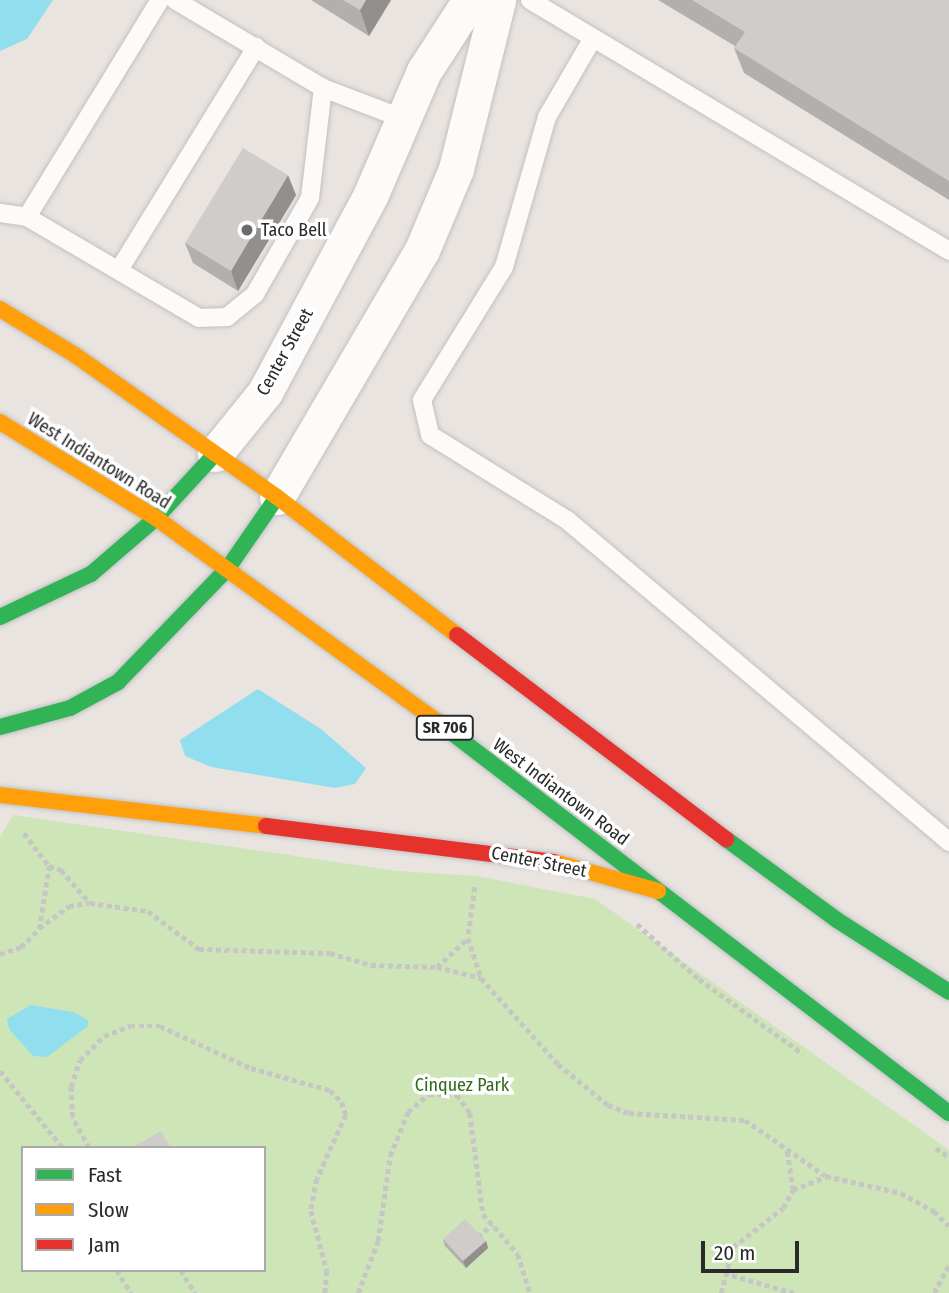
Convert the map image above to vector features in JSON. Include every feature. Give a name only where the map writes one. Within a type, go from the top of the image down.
[{"type":"main road","points":[[0,309],[75,355],[277,498],[651,784],[837,920],[949,992]]},
{"type":"main road","name":"West Indiantown Road","points":[[0,422],[156,518],[228,568],[659,891],[890,1072],[949,1113]]},
{"type":"main road","name":"Center Street","points":[[0,617],[91,573],[156,518],[215,454]]},
{"type":"main road","points":[[0,727],[70,708],[118,682],[228,568],[277,498]]},
{"type":"main road","name":"Center Street","points":[[3,800],[483,851],[553,862],[659,891]]},
{"type":"street","name":"Center Street","points":[[215,454],[265,392],[371,194],[424,71],[470,0]]},
{"type":"street","points":[[277,498],[422,250],[456,169],[498,0]]},
{"type":"lane","points":[[27,217],[160,0]]},
{"type":"lane","points":[[175,0],[323,88],[404,120]]},
{"type":"lane","points":[[530,0],[554,6],[593,38],[949,251]]},
{"type":"lane","points":[[593,38],[547,117],[504,267],[422,400],[430,435],[567,520],[949,842]]},
{"type":"lane","points":[[119,270],[256,47]]},
{"type":"lane","points":[[0,213],[27,217],[199,318],[213,320],[240,310],[310,198],[323,88]]},
{"type":"path","points":[[34,830],[22,830],[49,866],[61,870],[90,903]]},
{"type":"path","points":[[38,929],[49,866]]},
{"type":"path","points":[[476,876],[468,938],[481,978],[558,1064],[608,1105],[629,1113],[746,1120],[826,1176],[901,1193],[934,1211],[949,1226]]},
{"type":"path","points":[[0,954],[21,947],[38,929],[69,906],[90,903],[148,911],[200,948],[330,953],[371,965],[437,967],[481,978]]},
{"type":"path","points":[[632,919],[699,979],[807,1057]]},
{"type":"path","points":[[437,967],[468,938]]},
{"type":"path","points":[[88,1146],[72,1117],[71,1087],[80,1060],[104,1036],[130,1026],[160,1026],[251,1068],[330,1090],[342,1102],[346,1115],[327,1154],[311,1211],[327,1271],[325,1293]]},
{"type":"path","points":[[0,1071],[61,1146]]},
{"type":"path","points":[[358,1293],[378,1241],[390,1156],[408,1112],[429,1094],[457,1096],[470,1114],[478,1146],[478,1194],[483,1214],[518,1254],[530,1293]]},
{"type":"path","points":[[931,1145],[949,1157]]},
{"type":"path","points":[[722,1293],[724,1273],[733,1247],[783,1208],[793,1190],[787,1150]]},
{"type":"path","points":[[793,1190],[826,1176]]},
{"type":"path","points":[[478,1237],[492,1224]]},
{"type":"path","points":[[934,1293],[949,1265]]},
{"type":"path","points":[[118,1272],[131,1293]]},
{"type":"path","points":[[182,1272],[195,1293]]},
{"type":"path","points":[[724,1273],[794,1293]]},
{"type":"green space","name":"Cinquez Park","points":[[13,815],[398,871],[476,876],[595,899],[949,1150],[949,1293],[0,1293],[0,837]]},
{"type":"water","points":[[0,0],[53,0],[27,39],[0,51]]},
{"type":"water","points":[[258,689],[321,729],[366,768],[355,784],[335,788],[211,767],[185,756],[180,740]]},
{"type":"water","points":[[31,1005],[73,1012],[88,1020],[88,1026],[47,1057],[33,1056],[9,1029],[7,1019]]},
{"type":"building","points":[[343,0],[366,0],[360,10]]},
{"type":"building","points":[[692,0],[949,0],[949,181],[734,48],[745,32]]},
{"type":"building","points":[[243,148],[288,175],[231,271],[185,243]]},
{"type":"building","points":[[161,1131],[170,1146],[135,1146]]},
{"type":"building","points":[[465,1219],[486,1241],[463,1261],[443,1239]]},
{"type":"traffic: fast","points":[[0,617],[91,574],[156,518],[215,454]]},
{"type":"traffic: fast","points":[[0,727],[70,708],[118,682],[228,568],[277,497]]},
{"type":"traffic: fast","points":[[439,723],[949,1113]]},
{"type":"traffic: fast","points":[[726,839],[837,920],[949,992]]},
{"type":"traffic: slow","points":[[0,309],[75,355],[277,497],[457,635]]},
{"type":"traffic: slow","points":[[0,422],[156,518],[439,723]]},
{"type":"traffic: slow","points":[[0,795],[266,826]]},
{"type":"traffic: slow","points":[[554,862],[658,891]]},
{"type":"traffic: jam","points":[[457,635],[726,839]]},
{"type":"traffic: jam","points":[[266,826],[554,862]]},
{"type":"place","name":"Taco Bell","points":[[247,230]]}]
